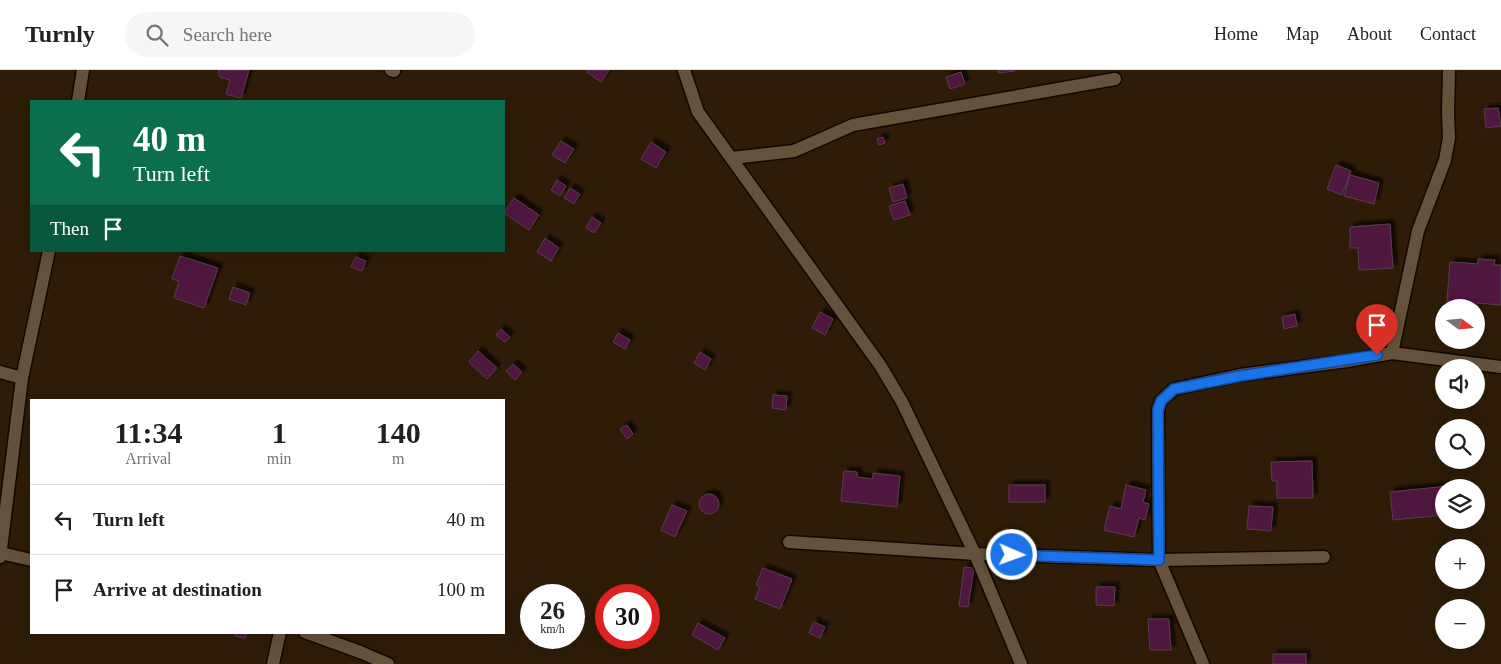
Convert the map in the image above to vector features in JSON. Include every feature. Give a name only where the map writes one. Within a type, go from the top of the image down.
[{"type":"street","points":[[78,100],[83,70]]},
{"type":"street","points":[[684,70],[698,112],[880,365],[902,402],[975,554],[1021,664]]},
{"type":"street","points":[[1392,353],[1418,231],[1445,160],[1449,138],[1449,70]]},
{"type":"street","points":[[732,158],[794,151],[853,125],[1115,79]]},
{"type":"street","points":[[30,560],[0,555],[22,378],[49,252]]},
{"type":"street","points":[[1203,664],[1159,560],[1158,410],[1161,401],[1174,389],[1240,376],[1392,353],[1501,366]]},
{"type":"street","points":[[0,372],[22,378]]},
{"type":"street","points":[[790,542],[975,554],[1159,560],[1324,557]]},
{"type":"street","points":[[273,664],[280,634]]},
{"type":"street","points":[[310,634],[388,664]]},
{"type":"building","points":[[218,70],[249,70],[241,98],[226,94],[230,80],[220,77]]},
{"type":"building","points":[[588,70],[609,70],[601,82],[587,72]]},
{"type":"building","points":[[998,70],[1015,70],[1015,71],[998,73]]},
{"type":"building","points":[[961,72],[965,84],[950,89],[946,77]]},
{"type":"building","points":[[1498,108],[1501,126],[1486,128],[1484,109]]},
{"type":"building","points":[[883,137],[885,143],[879,145],[877,139]]},
{"type":"building","points":[[561,141],[574,149],[565,163],[552,155]]},
{"type":"building","points":[[651,142],[666,152],[656,168],[641,159]]},
{"type":"building","points":[[1336,165],[1351,171],[1342,195],[1327,189]]},
{"type":"building","points":[[1350,175],[1379,183],[1374,204],[1344,196]]},
{"type":"building","points":[[557,180],[566,186],[560,196],[551,190]]},
{"type":"building","points":[[903,184],[907,198],[893,202],[889,188]]},
{"type":"building","points":[[570,188],[580,194],[574,204],[564,198]]},
{"type":"building","points":[[514,198],[539,215],[529,230],[505,214]]},
{"type":"building","points":[[905,201],[910,215],[894,220],[889,206]]},
{"type":"building","points":[[592,217],[601,223],[594,233],[586,228]]},
{"type":"building","points":[[1390,224],[1393,268],[1359,270],[1358,248],[1350,248],[1350,227]]},
{"type":"building","points":[[545,238],[559,248],[551,261],[537,252]]},
{"type":"building","points":[[180,256],[218,268],[204,308],[174,298],[179,281],[172,279]]},
{"type":"building","points":[[356,257],[366,261],[362,271],[351,267]]},
{"type":"building","points":[[1478,259],[1495,260],[1494,265],[1501,265],[1501,305],[1485,304],[1485,299],[1447,299],[1450,262],[1478,264]]},
{"type":"building","points":[[233,287],[250,293],[246,305],[229,299]]},
{"type":"building","points":[[820,312],[833,319],[825,335],[812,328]]},
{"type":"building","points":[[1295,314],[1297,326],[1284,329],[1282,317]]},
{"type":"building","points":[[501,329],[510,337],[505,342],[496,335]]},
{"type":"building","points":[[618,333],[630,340],[625,349],[613,342]]},
{"type":"building","points":[[478,351],[497,368],[487,379],[469,362]]},
{"type":"building","points":[[700,352],[711,359],[705,370],[694,363]]},
{"type":"building","points":[[513,364],[522,372],[515,380],[506,371]]},
{"type":"building","points":[[773,395],[787,396],[786,410],[772,408]]},
{"type":"building","points":[[627,425],[633,434],[627,439],[620,429]]},
{"type":"building","points":[[1312,461],[1313,498],[1277,498],[1277,481],[1272,481],[1271,462]]},
{"type":"building","points":[[844,471],[857,472],[857,477],[873,479],[873,473],[900,476],[897,507],[841,501]]},
{"type":"building","points":[[1009,485],[1045,485],[1045,502],[1009,502]]},
{"type":"building","points":[[1126,485],[1146,490],[1143,502],[1149,504],[1145,520],[1139,518],[1134,537],[1104,530],[1110,506],[1121,509]]},
{"type":"building","points":[[1435,487],[1435,516],[1393,520],[1390,492]]},
{"type":"building","points":[[709,494],[716,497],[719,504],[716,511],[709,514],[702,511],[699,504],[702,497]]},
{"type":"building","points":[[672,505],[687,511],[675,537],[661,530]]},
{"type":"building","points":[[1249,506],[1273,507],[1271,531],[1247,529]]},
{"type":"building","points":[[964,567],[974,568],[968,607],[959,606]]},
{"type":"building","points":[[763,568],[792,579],[780,609],[755,599],[760,587],[756,585]]},
{"type":"building","points":[[1096,587],[1115,587],[1114,606],[1096,605]]},
{"type":"building","points":[[1148,619],[1169,619],[1171,650],[1150,650]]},
{"type":"building","points":[[814,622],[825,627],[820,638],[809,633]]},
{"type":"building","points":[[698,623],[725,638],[718,650],[692,635]]},
{"type":"building","points":[[234,634],[246,634],[245,639]]},
{"type":"building","points":[[1273,654],[1306,654],[1306,664],[1273,664]]},
{"type":"route","points":[[1012,555],[1159,560],[1158,410],[1161,401],[1174,389],[1240,376],[1377,355]]}]
